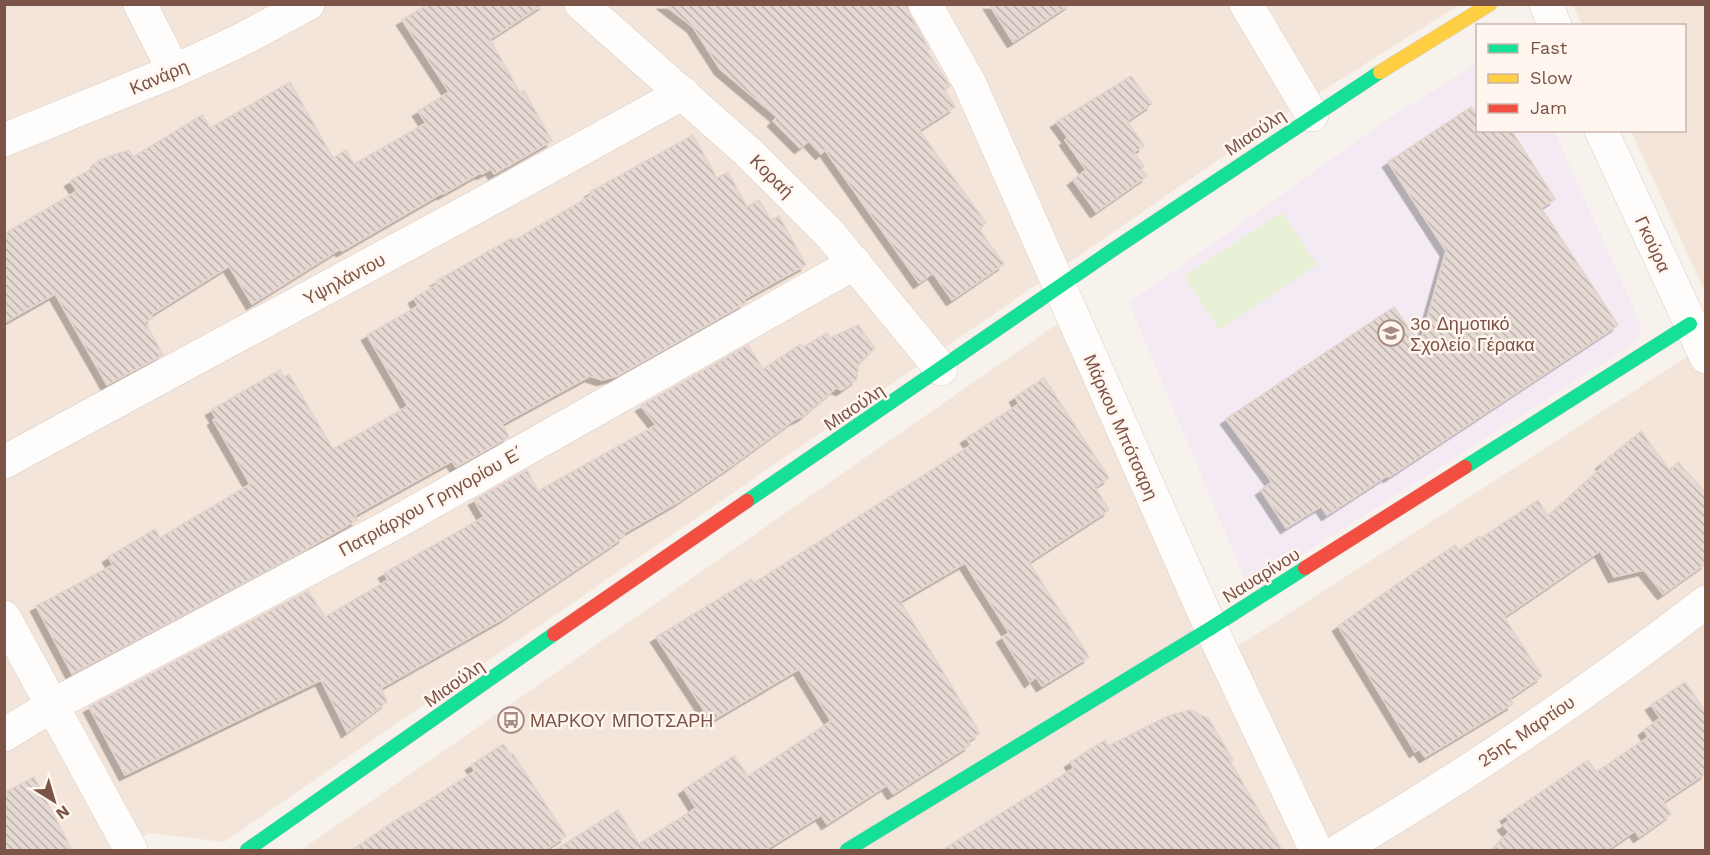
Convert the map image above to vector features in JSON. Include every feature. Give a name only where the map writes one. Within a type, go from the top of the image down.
[{"type":"street","points":[[140,4],[174,71]]},
{"type":"street","name":"Κανάρη","points":[[4,140],[174,71],[241,40],[308,4]]},
{"type":"street","name":"Κοραή","points":[[581,4],[749,153],[830,234],[941,369]]},
{"type":"street","name":"Μάρκου Μπότσαρη","points":[[925,4],[969,82],[1211,628],[1316,850]]},
{"type":"street","points":[[1246,4],[1312,115]]},
{"type":"street","name":"Μιαούλη","points":[[247,850],[561,629],[1059,287],[1312,115],[1490,4]]},
{"type":"street","points":[[1546,4],[1553,24]]},
{"type":"street","name":"Υψηλάντου","points":[[4,462],[477,207],[683,93]]},
{"type":"street","name":"Γκούρα","points":[[1602,132],[1706,357]]},
{"type":"street","name":"Πατριάρχου Γρηγορίου Ε΄","points":[[4,735],[53,705],[395,523],[855,263]]},
{"type":"street","name":"Ναυαρίνου","points":[[848,850],[1211,628],[1690,324]]},
{"type":"street","name":"25ης Μαρτίου","points":[[1340,850],[1420,803],[1534,726],[1632,658],[1706,602]]},
{"type":"street","points":[[4,617],[130,850]]},
{"type":"shaded area","points":[[5,5],[1459,5],[1284,115],[224,842],[149,833],[117,850],[5,850]]},
{"type":"shaded area","points":[[1573,5],[1705,5],[1705,292],[1631,132],[1686,132],[1686,24],[1582,24]]},
{"type":"shaded area","name":"3ο Δημοτικό Σχολείο Γέρακα","points":[[1476,65],[1476,132],[1554,132],[1641,325],[1638,341],[1249,589],[1129,303],[1398,112]]},
{"type":"shaded area","points":[[1063,320],[1215,661],[1705,345],[1705,850],[301,850]]},
{"type":"green space","points":[[1282,212],[1317,265],[1219,330],[1184,276]]},
{"type":"building","points":[[428,4],[544,4],[490,39],[520,93],[524,91],[552,141],[494,174],[491,169],[480,173],[442,193],[342,251],[340,249],[252,304],[229,266],[151,315],[153,318],[145,322],[163,355],[107,385],[55,294],[4,323],[4,234],[77,191],[70,181],[93,168],[99,160],[129,150],[133,157],[202,115],[210,128],[290,82],[333,158],[346,150],[354,164],[426,123],[418,111],[449,92],[402,20]]},
{"type":"building","points":[[663,4],[906,4],[929,49],[927,51],[950,86],[945,90],[955,107],[919,130],[986,223],[979,229],[1004,264],[952,300],[933,273],[919,283],[825,150],[821,154],[809,141],[800,148],[773,121],[777,117],[720,69],[693,27]]},
{"type":"building","points":[[989,4],[1070,4],[1013,42]]},
{"type":"building","points":[[1131,76],[1152,104],[1127,121],[1144,146],[1134,152],[1144,167],[1141,169],[1147,176],[1096,212],[1073,180],[1086,170],[1065,140],[1068,138],[1056,122]]},
{"type":"building","points":[[1471,107],[1476,114],[1476,132],[1512,132],[1555,199],[1541,208],[1618,325],[1389,477],[1388,475],[1327,515],[1321,506],[1286,528],[1261,490],[1272,482],[1226,419],[1394,307],[1420,344],[1446,251],[1388,162]]},
{"type":"building","points":[[693,135],[717,178],[728,172],[747,207],[759,200],[771,220],[779,216],[806,265],[744,299],[746,303],[617,376],[602,380],[590,376],[502,424],[509,437],[456,467],[452,461],[355,515],[357,520],[296,555],[72,674],[36,606],[113,565],[108,557],[155,529],[160,538],[250,484],[213,420],[216,418],[211,410],[280,370],[284,377],[289,374],[333,449],[408,406],[367,335],[418,306],[414,298],[438,284],[436,281],[512,238],[513,241],[592,195],[590,192]]},
{"type":"building","points":[[858,325],[875,348],[858,365],[857,379],[842,390],[836,388],[803,416],[794,420],[730,467],[678,502],[624,533],[624,537],[504,618],[381,688],[387,702],[347,732],[321,680],[125,775],[89,707],[308,591],[325,617],[388,580],[384,573],[484,517],[474,500],[527,470],[538,491],[656,425],[641,406],[748,345],[763,369],[801,344],[803,347],[827,333],[830,338]]},
{"type":"building","points":[[1044,378],[1109,478],[1095,487],[1109,510],[1029,562],[1089,657],[1042,686],[1036,677],[1030,682],[1002,637],[1009,633],[965,563],[900,601],[980,733],[968,741],[970,745],[893,794],[887,785],[827,824],[821,815],[765,850],[555,850],[618,810],[639,844],[696,808],[684,789],[734,756],[748,776],[831,721],[799,669],[711,721],[656,637],[751,579],[754,583],[971,445],[966,438],[1019,404],[1015,397]]},
{"type":"building","points":[[1641,431],[1670,471],[1678,462],[1706,493],[1706,563],[1663,594],[1644,570],[1614,577],[1600,551],[1504,617],[1542,676],[1510,698],[1513,704],[1425,757],[1419,749],[1415,752],[1338,626],[1455,545],[1459,550],[1538,500],[1548,516],[1603,466],[1601,464]]},
{"type":"building","points":[[1685,682],[1706,712],[1706,773],[1663,802],[1671,814],[1639,837],[1635,831],[1607,850],[1492,850],[1509,832],[1503,825],[1509,821],[1506,816],[1588,760],[1596,772],[1648,737],[1644,730],[1660,718],[1651,705]]},
{"type":"building","points":[[1190,710],[1209,719],[1233,760],[1230,761],[1282,850],[942,850],[1074,768],[1070,762],[1105,740],[1108,746],[1168,716]]},
{"type":"building","points":[[503,744],[511,755],[513,754],[566,836],[545,850],[352,850],[475,771],[471,765]]},
{"type":"building","points":[[34,777],[72,850],[4,850],[4,793]]},
{"type":"traffic: fast","points":[[747,501],[1114,249],[1380,72]]},
{"type":"traffic: fast","points":[[1465,467],[1690,324]]},
{"type":"traffic: fast","points":[[847,850],[1211,628],[1305,568]]},
{"type":"traffic: fast","points":[[247,850],[554,634]]},
{"type":"traffic: slow","points":[[1380,72],[1490,4]]},
{"type":"traffic: jam","points":[[1305,568],[1465,467]]},
{"type":"traffic: jam","points":[[554,634],[747,501]]},
{"type":"place","name":"3ο Δημοτικό Σχολείο Γέρακα","points":[[1391,333]]},
{"type":"place","name":"ΜΑΡΚΟΥ ΜΠΟΤΣΑΡΗ","points":[[511,720]]}]
